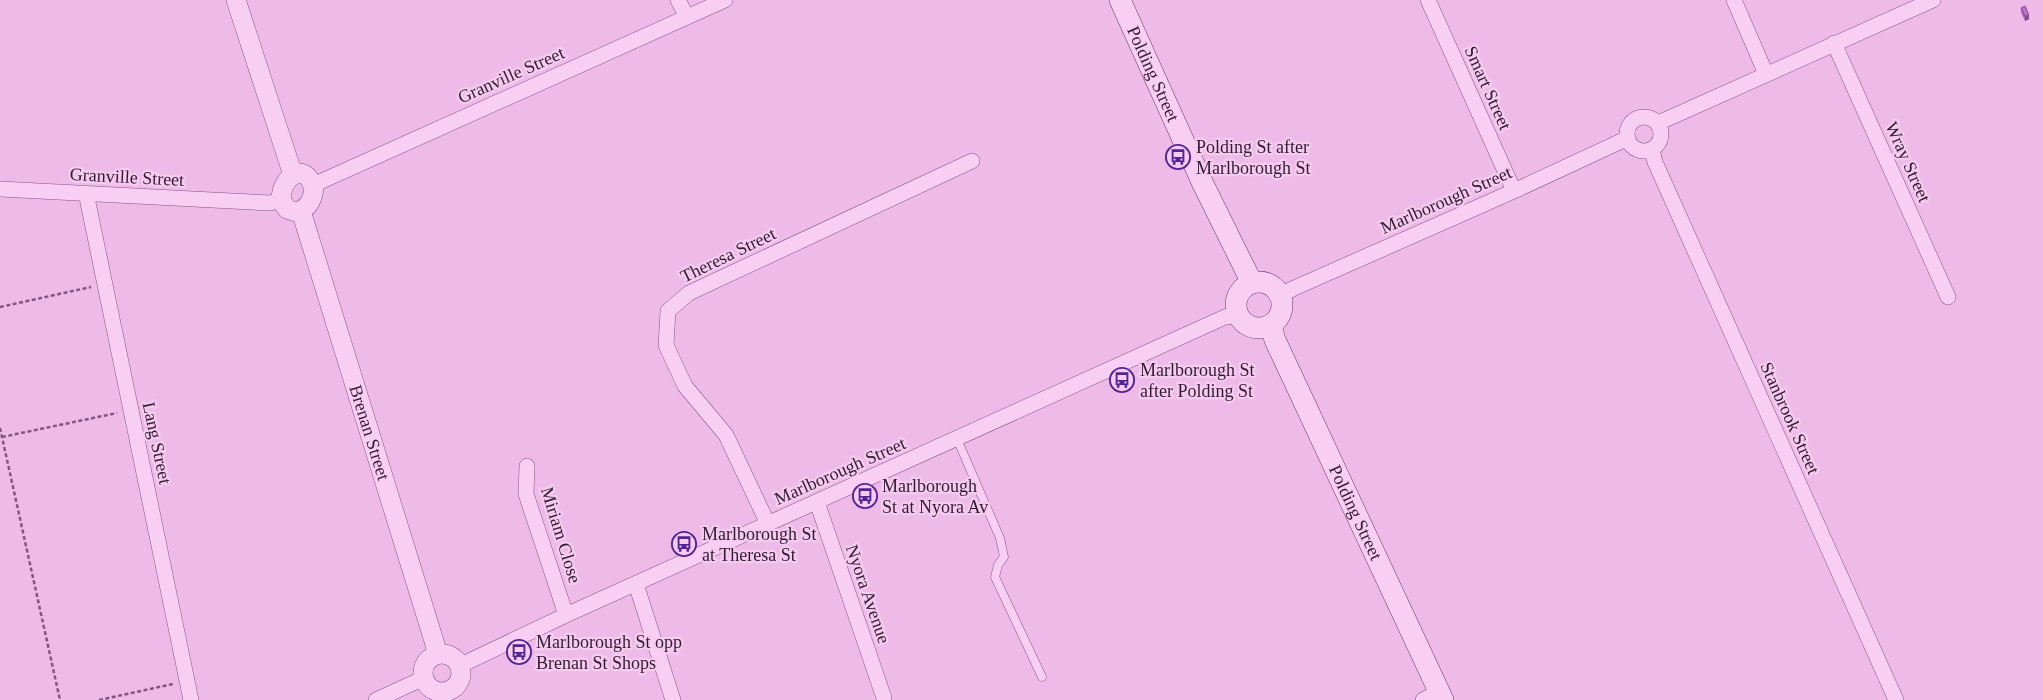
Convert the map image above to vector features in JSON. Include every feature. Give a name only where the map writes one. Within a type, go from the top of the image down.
[{"type":"main road","name":"Polding Street","points":[[1120,0],[1202,182],[1252,283]]},
{"type":"main road","points":[[1252,283],[1268,284],[1280,296],[1282,304],[1277,320],[1271,326],[1262,329],[1252,328],[1244,323],[1238,315],[1236,306],[1237,296],[1243,288],[1252,283]]},
{"type":"main road","name":"Polding Street","points":[[1271,326],[1275,340],[1435,697]]},
{"type":"street","points":[[236,0],[293,175]]},
{"type":"street","points":[[678,0],[687,17]]},
{"type":"street","name":"Granville Street","points":[[313,185],[726,0]]},
{"type":"street","name":"Smart Street","points":[[1428,0],[1514,191]]},
{"type":"street","points":[[1734,0],[1766,74]]},
{"type":"street","points":[[1658,123],[1933,0]]},
{"type":"street","name":"Wray Street","points":[[1834,43],[1948,297]]},
{"type":"street","points":[[1648,117],[1658,123],[1662,138],[1652,150],[1648,151],[1638,150],[1633,147],[1628,138],[1628,127],[1637,119],[1648,117]]},
{"type":"street","name":"Marlborough Street","points":[[1280,296],[1628,138]]},
{"type":"street","name":"Stanbrook Street","points":[[1652,150],[1655,162],[1896,700]]},
{"type":"street","name":"Theresa Street","points":[[768,524],[726,435],[685,386],[666,345],[668,312],[689,293],[972,161]]},
{"type":"street","points":[[304,174],[314,189],[310,202],[301,211],[291,212],[282,205],[281,194],[285,183],[293,175],[304,174]]},
{"type":"street","name":"Granville Street","points":[[0,189],[262,203],[281,200]]},
{"type":"street","name":"Lang Street","points":[[86,193],[191,700]]},
{"type":"street","name":"Brenan Street","points":[[301,211],[438,654]]},
{"type":"street","name":"Marlborough Street","points":[[459,666],[566,615],[1225,317],[1238,315]]},
{"type":"street","name":"Miriam Close","points":[[527,466],[526,494],[566,615]]},
{"type":"street","name":"Nyora Avenue","points":[[817,502],[884,698]]},
{"type":"street","points":[[636,584],[673,700]]},
{"type":"street","points":[[438,654],[449,655],[459,666],[459,679],[451,695],[433,689],[424,678],[425,665],[430,658],[438,654]]},
{"type":"street","points":[[376,700],[424,678]]},
{"type":"lane","points":[[957,439],[1000,538],[1004,557],[998,565],[995,577],[1042,677]]},
{"type":"path","points":[[0,307],[104,284]]},
{"type":"path","points":[[2,437],[130,410]]},
{"type":"path","points":[[0,428],[60,700]]},
{"type":"path","points":[[99,700],[187,681]]},
{"type":"building","points":[[2025,6],[2029,15],[2025,16],[2021,8]]},
{"type":"place","name":"Polding St after Marlborough St","points":[[1178,157]]},
{"type":"place","name":"Marlborough St after Polding St","points":[[1122,380]]},
{"type":"place","name":"Marlborough St at Nyora Av","points":[[865,496]]},
{"type":"place","name":"Marlborough St at Theresa St","points":[[684,544]]},
{"type":"place","name":"Marlborough St opp Brenan St Shops","points":[[519,652]]}]
